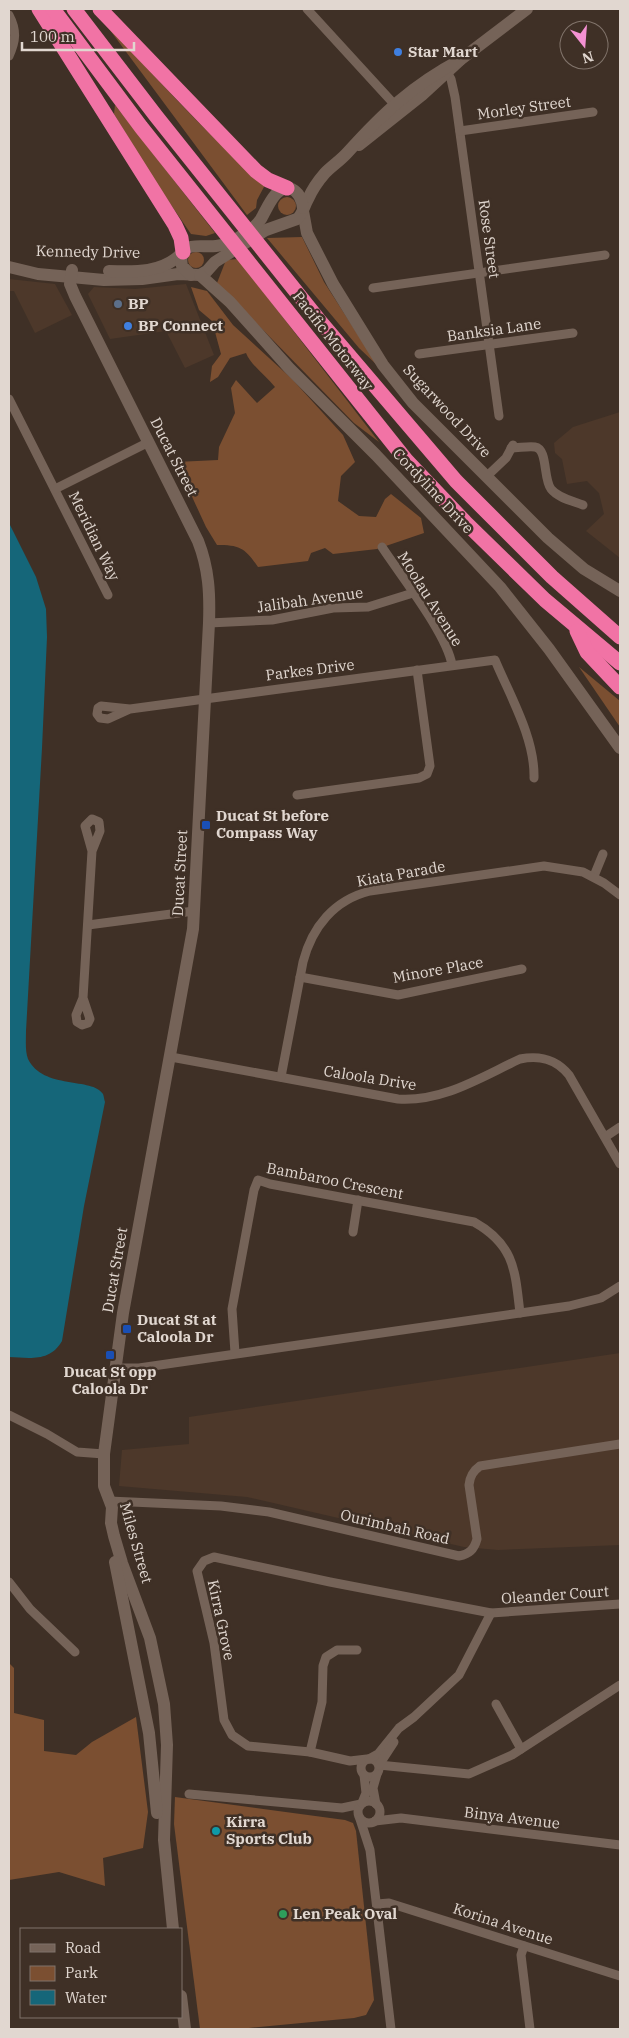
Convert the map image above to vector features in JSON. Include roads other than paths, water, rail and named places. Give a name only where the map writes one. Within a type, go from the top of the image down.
[{"type":"highway","points":[[39,9],[175,224],[181,238],[182,253]]},
{"type":"highway","name":"Pacific Motorway","points":[[53,9],[141,128],[406,460],[465,522],[574,625],[620,663]]},
{"type":"highway","name":"Pacific Motorway","points":[[74,9],[156,116],[260,245],[380,393],[456,481],[552,577],[619,634]]},
{"type":"highway","points":[[100,9],[256,171],[268,180],[289,189]]},
{"type":"highway","points":[[574,625],[587,652],[620,687]]},
{"type":"street","points":[[307,9],[394,104],[399,106],[414,102]]},
{"type":"street","points":[[182,253],[182,266],[195,275],[207,271],[215,262],[266,230],[297,219],[313,189],[325,173],[414,102],[446,71],[527,9]]},
{"type":"street","points":[[9,15],[16,34],[9,56]]},
{"type":"street","points":[[347,154],[364,132],[394,104],[410,91],[446,71]]},
{"type":"street","name":"Rose Street","points":[[446,71],[452,82],[460,131],[499,416]]},
{"type":"street","points":[[393,119],[394,104]]},
{"type":"street","name":"Morley Street","points":[[460,131],[593,112]]},
{"type":"street","points":[[303,209],[301,198],[289,189],[325,173]]},
{"type":"street","name":"Kennedy Drive","points":[[13,268],[38,274],[117,272],[148,270],[169,264],[190,246],[217,246],[243,235],[254,228],[276,194],[289,189]]},
{"type":"street","name":"Sugarwood Drive","points":[[303,209],[307,233],[333,284],[383,365],[413,403],[562,550],[584,568],[620,591]]},
{"type":"street","points":[[373,288],[605,255]]},
{"type":"street","name":"Kennedy Drive","points":[[72,273],[131,280],[178,274],[195,275]]},
{"type":"street","name":"Ducat Street","points":[[72,273],[70,284],[205,559],[209,582],[209,623],[191,943],[123,1313],[104,1454],[104,1486],[109,1501]]},
{"type":"street","name":"Cordyline Drive","points":[[195,275],[230,302],[290,368],[376,455],[500,587],[544,642],[620,748]]},
{"type":"street","name":"Banksia Lane","points":[[419,354],[573,332]]},
{"type":"street","name":"Meridian Way","points":[[9,399],[108,596]]},
{"type":"street","name":"Meridian Way","points":[[55,490],[149,442]]},
{"type":"street","points":[[486,477],[506,458],[512,447],[534,447],[540,449],[543,454],[546,479],[551,488],[559,495],[583,504]]},
{"type":"street","name":"Moolau Avenue","points":[[382,548],[413,593],[450,653],[452,665]]},
{"type":"street","name":"Jalibah Avenue","points":[[209,623],[272,620],[333,608],[368,607],[413,593]]},
{"type":"street","name":"Parkes Drive","points":[[130,709],[494,660],[524,728],[535,762],[534,778]]},
{"type":"street","points":[[297,795],[419,778],[427,774],[430,766],[417,670]]},
{"type":"street","points":[[83,998],[92,851]]},
{"type":"street","points":[[594,876],[603,854]]},
{"type":"street","name":"Kiata Parade","points":[[281,1077],[306,951],[317,928],[335,908],[360,894],[544,866],[583,872],[594,876],[620,895]]},
{"type":"street","points":[[88,926],[194,911]]},
{"type":"street","name":"Minore Place","points":[[300,978],[398,994],[522,969]]},
{"type":"street","name":"Caloola Drive","points":[[171,1057],[398,1099],[413,1100],[440,1096],[520,1060],[530,1057],[547,1058],[560,1065],[569,1075],[620,1164]]},
{"type":"street","points":[[604,1136],[620,1127]]},
{"type":"street","name":"Bambaroo Crescent","points":[[235,1353],[232,1309],[254,1190],[258,1180],[270,1184],[474,1222],[491,1233],[505,1248],[514,1265],[520,1313]]},
{"type":"street","points":[[353,1232],[358,1200]]},
{"type":"street","points":[[115,1368],[139,1368],[520,1313],[587,1302],[601,1298],[620,1286]]},
{"type":"street","points":[[9,1415],[76,1452],[104,1454]]},
{"type":"street","name":"Ourimbah Road","points":[[109,1501],[221,1506],[269,1512],[459,1556],[470,1552],[476,1544],[469,1485],[470,1477],[474,1470],[480,1466],[620,1444]]},
{"type":"street","name":"Miles Street","points":[[109,1501],[105,1516],[152,1748],[160,1837],[166,1868]]},
{"type":"street","name":"Miles Street","points":[[109,1501],[112,1508],[112,1522],[117,1545],[150,1638],[164,1704],[167,1737],[164,1819],[166,1868],[173,1928]]},
{"type":"street","name":"Kirra Grove","points":[[368,1759],[350,1761],[310,1752],[248,1746],[232,1735],[224,1720],[214,1643],[197,1571],[204,1561],[214,1557],[330,1582],[491,1612]]},
{"type":"street","points":[[9,1582],[30,1609],[75,1652]]},
{"type":"street","name":"Oleander Court","points":[[491,1612],[620,1604]]},
{"type":"street","points":[[391,2029],[370,1850],[358,1810],[366,1793],[362,1764],[378,1754],[399,1728],[414,1717],[460,1675],[491,1612]]},
{"type":"street","points":[[310,1752],[322,1702],[323,1666],[326,1657],[336,1650],[357,1650]]},
{"type":"street","points":[[350,1761],[370,1778],[379,1769],[393,1768],[469,1774],[512,1756],[620,1686]]},
{"type":"street","points":[[496,1704],[521,1749]]},
{"type":"street","points":[[370,1850],[374,1821],[379,1813],[373,1788],[379,1769],[392,1746],[410,1725],[414,1717]]},
{"type":"street","points":[[368,1759],[376,1761],[379,1769]]},
{"type":"street","points":[[189,1794],[342,1808],[370,1802],[377,1805]]},
{"type":"street","name":"Binya Avenue","points":[[377,1805],[401,1818]]},
{"type":"street","points":[[342,1808],[366,1823],[374,1821]]},
{"type":"street","name":"Binya Avenue","points":[[374,1821],[401,1818],[620,1845]]},
{"type":"street","name":"Korina Avenue","points":[[377,1904],[389,1902],[620,1976]]},
{"type":"street","points":[[524,1946],[521,1955],[530,2029]]},
{"type":"street","points":[[182,2004],[185,2029]]},
{"type":"water","points":[[9,523],[36,577],[46,609],[47,637],[26,1053],[35,1069],[56,1079],[98,1089],[103,1094],[105,1102],[84,1206],[62,1341],[57,1348],[45,1356],[32,1358],[9,1357]]},
{"type":"place","name":"Star Mart","points":[[398,52]]},
{"type":"place","name":"BP","points":[[118,304]]},
{"type":"place","name":"BP Connect","points":[[128,326]]},
{"type":"place","name":"Ducat St before Compass Way","points":[[206,825]]},
{"type":"place","name":"Ducat St at Caloola Dr","points":[[127,1329]]},
{"type":"place","name":"Ducat St opp Caloola Dr","points":[[110,1355]]},
{"type":"place","name":"Kirra Sports Club","points":[[216,1831]]},
{"type":"place","name":"Len Peak Oval","points":[[283,1914]]}]
